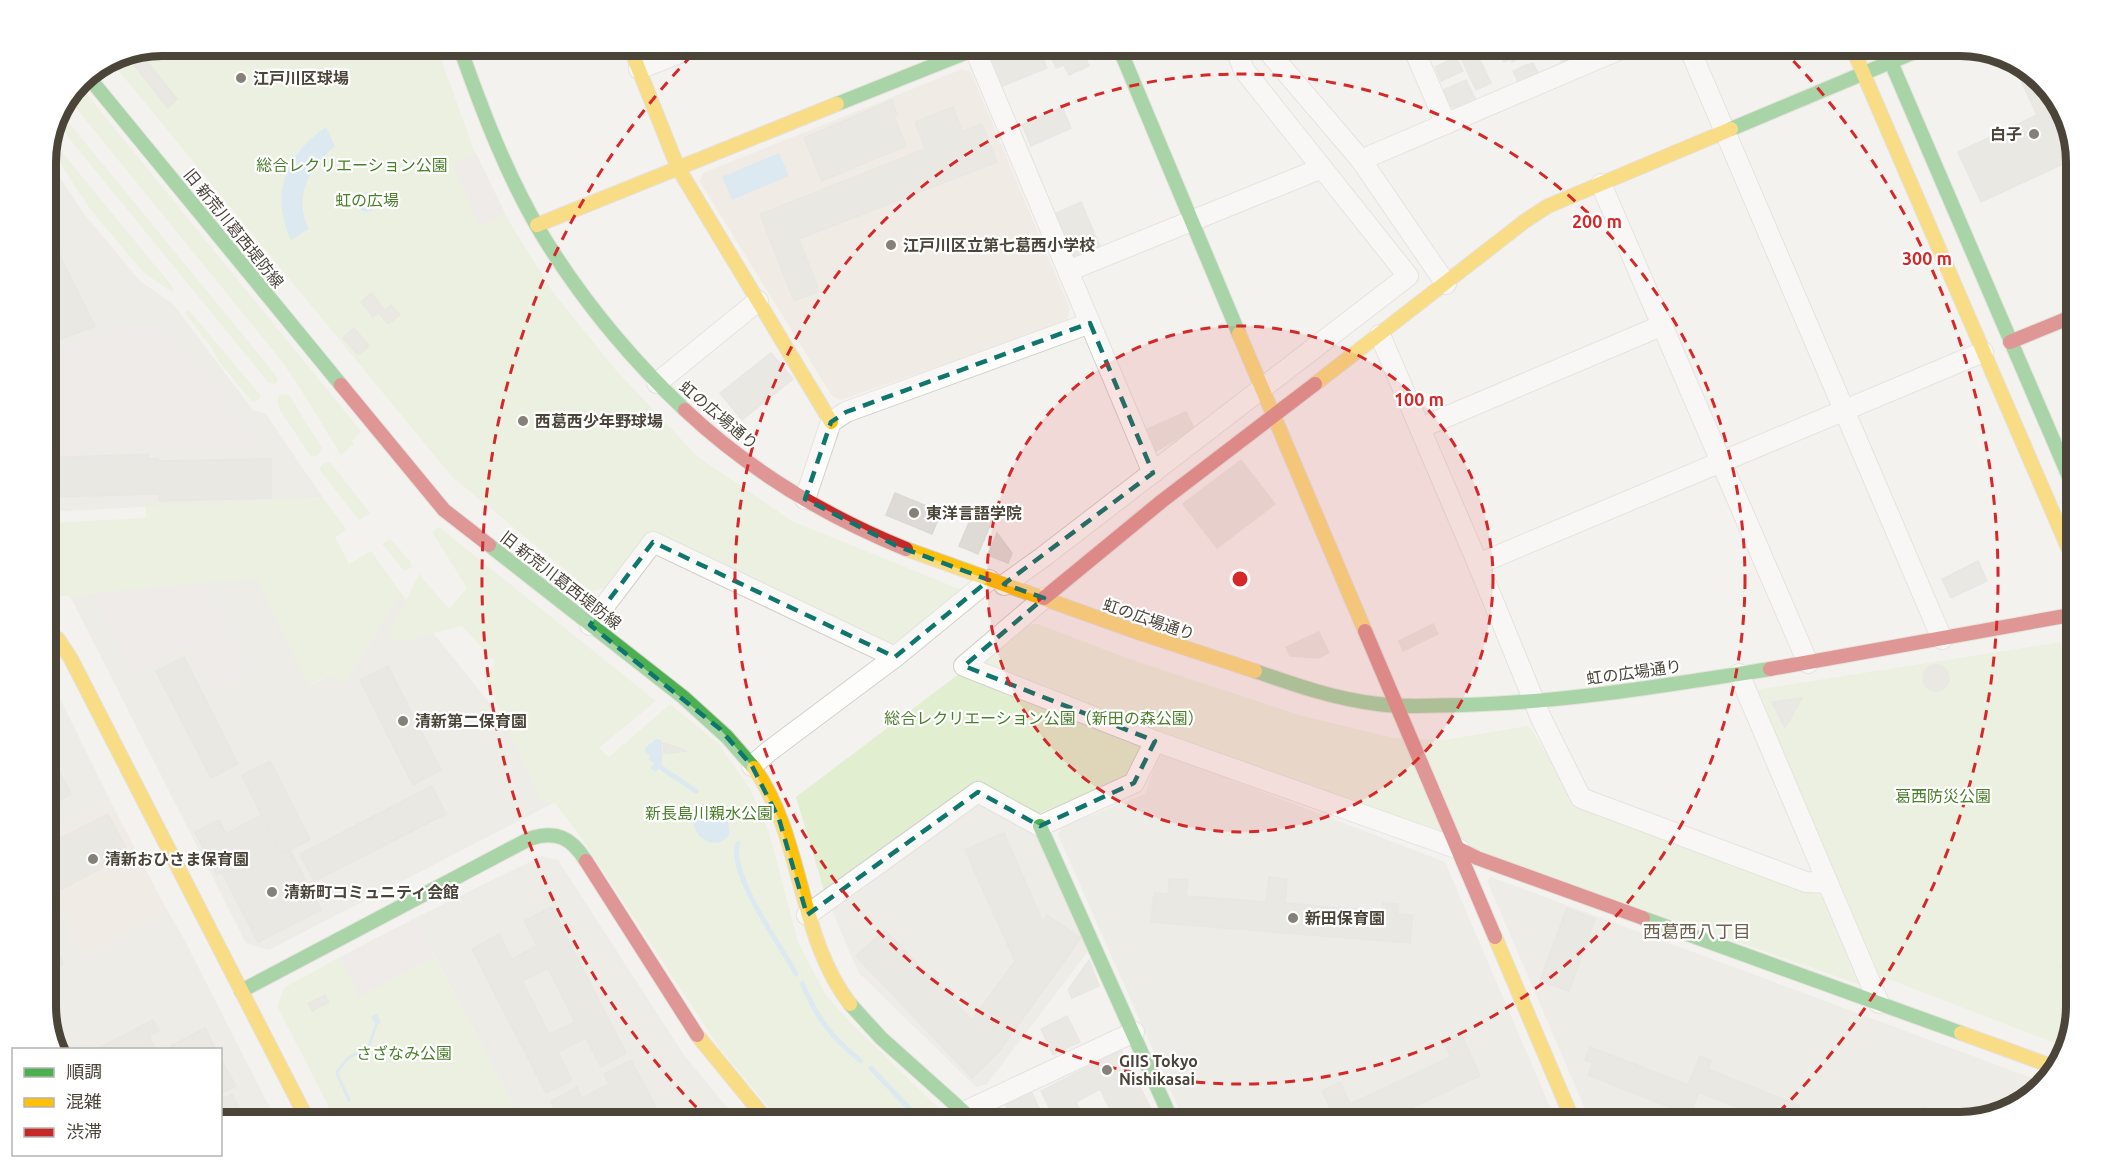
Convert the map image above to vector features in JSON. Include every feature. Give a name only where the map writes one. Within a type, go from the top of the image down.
[{"type":"street","name":"虹の広場通り","points":[[463,56],[492,135],[513,181],[563,268],[591,308],[623,347],[657,383],[728,446],[765,474],[850,525],[897,546],[1133,632],[1308,689],[1368,703],[1398,706],[1534,703],[1808,663],[2066,616]]},
{"type":"street","points":[[634,56],[678,168],[831,422]]},
{"type":"street","points":[[639,69],[672,56]]},
{"type":"street","points":[[537,225],[953,56]]},
{"type":"street","points":[[982,56],[1068,271],[1153,473]]},
{"type":"street","points":[[1123,56],[1569,1112]]},
{"type":"street","points":[[752,766],[996,582],[1153,473],[1408,276],[1244,70],[1238,56]]},
{"type":"street","points":[[1272,56],[1361,160],[1446,284]]},
{"type":"street","points":[[1417,56],[1446,124]]},
{"type":"street","points":[[1361,160],[1446,124],[1590,56]]},
{"type":"street","points":[[1693,56],[1842,410],[1942,639]]},
{"type":"street","points":[[1856,56],[2065,542]]},
{"type":"street","points":[[1889,56],[2065,469]]},
{"type":"street","points":[[1905,56],[1548,206],[1162,501],[964,666],[1155,741],[1459,849],[1477,858],[2049,1065]]},
{"type":"street","name":"旧 新荒川葛西堤防線","points":[[92,81],[444,510],[683,697],[720,729],[752,766],[764,784],[779,819],[807,915],[834,980],[852,1007],[874,1030],[964,1112]]},
{"type":"street","points":[[1068,271],[1322,168]]},
{"type":"street","points":[[1601,184],[1808,663]]},
{"type":"street","points":[[657,383],[758,301]]},
{"type":"street","points":[[2010,342],[2065,319]]},
{"type":"street","points":[[805,499],[831,422],[846,412],[1090,323]]},
{"type":"street","points":[[1420,428],[1663,325]]},
{"type":"street","points":[[1380,335],[1478,564],[1534,703],[1581,798],[1806,882],[1828,883]]},
{"type":"street","points":[[1478,564],[1983,352]]},
{"type":"street","points":[[590,625],[653,542],[895,657]]},
{"type":"street","points":[[56,638],[71,659],[303,1112]]},
{"type":"street","points":[[1738,674],[1879,1003]]},
{"type":"street","points":[[1040,826],[1134,783],[1155,741]]},
{"type":"street","points":[[807,915],[978,792],[1040,826],[1168,1112]]},
{"type":"street","points":[[242,991],[529,839],[543,834],[559,836],[571,842],[581,853],[701,1041],[760,1112]]},
{"type":"street","points":[[980,1112],[1134,1032]]},
{"type":"highlighted area","points":[[1090,323],[1153,473],[1004,584],[1044,598],[964,666],[1155,741],[1134,783],[1040,826],[978,792],[807,915],[779,819],[752,766],[720,729],[590,625],[601,609],[653,542],[895,657],[989,580],[897,546],[805,499],[831,422],[846,412]]},
{"type":"shaded area","name":"江戸川区立第七葛西小学校","points":[[962,69],[971,72],[1070,309],[1067,322],[841,400],[832,396],[700,182],[703,173]]},
{"type":"shaded area","points":[[476,153],[505,214],[481,227],[452,164]]},
{"type":"shaded area","points":[[56,172],[85,215],[140,281],[173,304],[253,410],[266,414],[323,498],[56,511]]},
{"type":"shaded area","points":[[165,327],[261,446],[56,454],[56,354],[97,333]]},
{"type":"shaded area","points":[[257,577],[310,685],[332,674],[344,682],[401,593],[553,782],[561,799],[269,950],[246,943],[70,596]]},
{"type":"shaded area","points":[[203,583],[250,673],[212,693],[186,645],[135,673],[93,593]]},
{"type":"shaded area","points":[[56,690],[112,804],[56,832]]},
{"type":"shaded area","points":[[1164,754],[1445,862],[1552,1112],[1180,1112],[1058,835],[1062,827],[1145,794],[1158,757]]},
{"type":"shaded area","points":[[978,800],[1037,831],[1089,950],[987,1084],[976,1087],[858,972],[831,908]]},
{"type":"shaded area","name":"清新おひさま保育園","points":[[112,804],[167,910],[83,953],[56,901],[56,832]]},
{"type":"shaded area","points":[[542,856],[558,860],[684,1055],[731,1112],[516,1112],[415,918]]},
{"type":"shaded area","points":[[1491,877],[2037,1080],[2013,1098],[1974,1112],[1586,1112],[1487,881]]},
{"type":"shaded area","points":[[56,901],[83,953],[167,910],[272,1112],[222,1112],[222,1048],[64,1048],[56,1014]]},
{"type":"shaded area","points":[[415,918],[435,957],[359,997],[340,957]]},
{"type":"green space","name":"総合レクリエーション公園","points":[[147,56],[440,56],[474,150],[510,223],[553,292],[615,369],[697,456],[792,521],[962,590],[895,657],[652,535],[605,588],[591,591],[452,477],[115,66]]},
{"type":"green space","points":[[83,90],[361,431],[352,441],[354,444],[341,455],[280,359],[72,103]]},
{"type":"green space","points":[[70,124],[275,374],[278,380],[275,384],[268,382],[68,137],[63,128]]},
{"type":"green space","points":[[57,146],[174,290],[172,292],[143,272],[90,209],[56,157]]},
{"type":"green space","points":[[189,310],[261,396],[259,400],[251,401],[219,362],[211,347],[185,313]]},
{"type":"green space","points":[[282,394],[289,395],[322,448],[319,455],[314,457],[310,455],[279,409],[277,401]]},
{"type":"green space","points":[[330,462],[370,513],[359,520],[319,469],[323,463]]},
{"type":"green space","points":[[323,498],[347,530],[335,537],[349,564],[371,551],[401,593],[344,682],[332,674],[309,685],[257,578],[56,597],[56,522],[146,518],[146,506]]},
{"type":"green space","name":"新長島川親水公園","points":[[439,527],[656,701],[599,748],[609,757],[670,704],[718,743],[749,787],[769,832],[798,942],[826,995],[853,1025],[943,1112],[773,1112],[720,1049],[580,836],[554,802],[541,800],[485,678],[495,662],[462,626],[398,642],[389,635],[419,574],[449,609],[467,588],[432,532]]},
{"type":"green space","points":[[390,539],[411,562],[412,567],[404,571],[382,544]]},
{"type":"green space","name":"総合レクリエーション公園（新田の森公園）","points":[[1025,624],[1038,624],[1127,658],[1299,715],[1394,738],[1444,740],[1527,726],[1532,730],[1575,803],[1828,899],[1864,981],[1858,984],[1148,737],[1130,775],[1033,816],[975,784],[831,891],[824,890],[796,797]]},
{"type":"green space","name":"葛西防災公園","points":[[2062,642],[2066,644],[2066,1007],[2059,1045],[1875,974],[1754,696],[1760,689]]},
{"type":"green space","name":"さざなみ公園","points":[[340,957],[360,996],[435,957],[516,1112],[331,1112],[277,1006],[285,987]]},
{"type":"water","points":[[326,127],[335,146],[318,163],[306,183],[303,205],[304,217],[309,229],[291,240],[282,207],[285,177],[300,150]]},
{"type":"water","points":[[779,153],[789,176],[732,200],[722,177]]},
{"type":"water","points":[[363,192],[371,192],[377,198],[377,206],[371,212],[363,212],[357,206],[357,198]]},
{"type":"water","points":[[656,739],[662,740],[662,763],[656,772],[650,768],[654,763],[648,759],[650,756],[645,751],[646,747]]},
{"type":"water","points":[[704,804],[716,807],[727,819],[729,836],[721,842],[712,843],[705,840],[696,830],[693,823],[694,816]]},
{"type":"water","points":[[377,1014],[381,1023],[378,1024],[370,1048],[348,1060],[338,1073],[351,1100],[348,1102],[335,1072],[347,1057],[368,1045],[375,1024],[371,1017]]},
{"type":"building","points":[[1042,56],[1047,68],[1000,87],[991,65],[994,57]]},
{"type":"building","points":[[1051,56],[1084,56],[1089,66],[1069,75],[1064,65],[1056,68]]},
{"type":"building","points":[[1478,56],[1491,83],[1476,90],[1461,58]]},
{"type":"building","points":[[1501,56],[1523,57],[1512,62],[1510,59],[1504,62]]},
{"type":"building","points":[[1559,56],[1576,56],[1577,59],[1563,65]]},
{"type":"building","points":[[144,57],[177,99],[168,108],[130,60]]},
{"type":"building","points":[[1456,57],[1463,71],[1441,81],[1435,67]]},
{"type":"building","points":[[1533,63],[1538,73],[1532,76],[1527,65]]},
{"type":"building","points":[[1526,65],[1531,76],[1518,82],[1513,71]]},
{"type":"building","name":"白子","points":[[2017,72],[2039,92],[2055,114],[2063,141],[2065,163],[1981,202],[1958,152],[2037,115]]},
{"type":"building","points":[[1466,80],[1476,100],[1454,110],[1452,106],[1449,108],[1441,91]]},
{"type":"building","points":[[892,100],[897,114],[894,116],[906,146],[822,181],[804,138]]},
{"type":"building","points":[[953,107],[962,131],[982,124],[997,162],[799,239],[819,291],[794,301],[760,214],[925,149],[915,122]]},
{"type":"building","points":[[1062,107],[1071,128],[1031,146],[1022,125]]},
{"type":"building","points":[[1081,202],[1101,249],[1073,262],[1052,215]]},
{"type":"building","points":[[56,248],[95,326],[56,341]]},
{"type":"building","points":[[371,293],[384,309],[373,317],[361,302]]},
{"type":"building","points":[[391,305],[400,315],[388,324],[380,314]]},
{"type":"building","points":[[354,328],[369,346],[358,355],[343,338]]},
{"type":"building","points":[[771,353],[793,379],[742,420],[720,393]]},
{"type":"building","points":[[1186,412],[1194,428],[1155,452],[1145,430]]},
{"type":"building","points":[[148,454],[148,459],[158,458],[158,461],[271,459],[271,498],[159,501],[159,494],[56,497],[56,458]]},
{"type":"building","points":[[1241,460],[1275,504],[1217,548],[1183,504]]},
{"type":"building","name":"東洋言語学院","points":[[895,493],[941,512],[932,534],[886,515]]},
{"type":"building","points":[[973,513],[992,521],[978,554],[959,546]]},
{"type":"building","points":[[997,533],[1012,553],[1008,563],[988,555]]},
{"type":"building","points":[[1978,561],[1987,581],[1951,598],[1942,579]]},
{"type":"building","points":[[1433,624],[1438,634],[1403,651],[1399,641]]},
{"type":"building","points":[[1319,632],[1329,653],[1318,658],[1290,656],[1286,647]]},
{"type":"building","points":[[184,657],[238,764],[211,778],[156,671]]},
{"type":"building","points":[[1936,665],[1945,669],[1949,678],[1945,687],[1936,691],[1927,687],[1923,678],[1927,669]]},
{"type":"building","points":[[388,666],[441,770],[413,785],[360,680]]},
{"type":"building","points":[[1802,698],[1785,728],[1772,702]]},
{"type":"building","points":[[663,743],[687,751],[664,754]]},
{"type":"building","points":[[270,761],[310,840],[281,854],[242,775]]},
{"type":"building","points":[[56,766],[71,794],[56,802]]},
{"type":"building","points":[[432,786],[446,814],[314,881],[300,854]]},
{"type":"building","points":[[108,814],[129,854],[56,892],[56,840]]},
{"type":"building","name":"清新町コミュニティ会館","points":[[262,815],[281,854],[290,850],[321,910],[258,942],[222,872],[217,875],[195,832],[219,820],[226,834]]},
{"type":"building","points":[[1004,833],[1043,922],[1047,915],[1081,938],[1000,1050],[972,1078],[856,956],[885,930],[972,1020],[1015,961],[965,850]]},
{"type":"building","points":[[1269,877],[1287,879],[1285,903],[1382,911],[1383,903],[1398,904],[1397,914],[1413,915],[1410,943],[1151,922],[1154,893],[1168,894],[1169,879],[1188,880],[1186,896],[1266,902]]},
{"type":"building","points":[[551,907],[626,1053],[601,1067],[586,1038],[558,1052],[572,1080],[546,1093],[472,949],[499,934],[512,959],[537,946],[524,921]],"holes":[[[548,968],[575,1022],[549,1034],[522,981]]]},
{"type":"building","points":[[1567,908],[1595,919],[1569,991],[1540,981]]},
{"type":"building","points":[[56,949],[64,964],[56,968]]},
{"type":"building","points":[[2066,952],[2066,968],[2061,966]]},
{"type":"building","points":[[1089,960],[1099,986],[1072,998],[1068,990]]},
{"type":"building","points":[[325,995],[329,1002],[312,1011],[308,1003]]},
{"type":"building","points":[[1067,1016],[1080,1042],[1053,1055],[1041,1029]]},
{"type":"building","points":[[153,1020],[159,1031],[149,1036],[155,1048],[99,1048]]},
{"type":"building","points":[[205,1028],[215,1048],[172,1048],[171,1046]]},
{"type":"building","points":[[1462,1036],[1480,1076],[1402,1112],[1330,1112],[1332,1111],[1322,1091],[1340,1082],[1350,1104],[1451,1057],[1444,1044]]},
{"type":"building","points":[[1590,1047],[1688,1085],[1700,1056],[1711,1061],[1708,1069],[1800,1106],[1798,1112],[1750,1112],[1699,1092],[1691,1112],[1682,1112],[1588,1075],[1593,1063],[1585,1060]]},
{"type":"building","name":"GIIS Tokyo Nishikasai","points":[[1121,1050],[1150,1107],[1140,1112],[1112,1112],[1100,1089],[1076,1102],[1081,1112],[1052,1112],[1041,1091]]},
{"type":"building","points":[[631,1060],[658,1112],[622,1112],[620,1107],[610,1112],[556,1112],[551,1101],[577,1087],[582,1098],[609,1084],[604,1074]]},
{"type":"building","points":[[222,1062],[236,1086],[222,1093]]},
{"type":"building","points":[[1031,1091],[1041,1112],[1009,1112],[1005,1104]]},
{"type":"building","points":[[232,1094],[241,1112],[222,1112],[222,1099]]},
{"type":"building","points":[[1922,1107],[1935,1112],[1920,1112]]},
{"type":"waterway","points":[[660,767],[696,791]]},
{"type":"waterway","points":[[738,843],[737,856],[740,872],[748,891],[796,974]]},
{"type":"waterway","points":[[802,983],[826,1026],[861,1061]]},
{"type":"waterway","points":[[871,1068],[913,1112]]},
{"type":"traffic: fast","points":[[463,56],[506,165],[528,211],[556,257],[589,304],[625,348],[685,410]]},
{"type":"traffic: fast","points":[[837,104],[957,56]]},
{"type":"traffic: fast","points":[[1123,56],[1239,334]]},
{"type":"traffic: fast","points":[[1888,56],[2065,468]]},
{"type":"traffic: fast","points":[[1731,129],[1905,56]]},
{"type":"traffic: fast","points":[[92,81],[341,385]]},
{"type":"traffic: fast","points":[[489,545],[683,697],[727,737],[754,768]]},
{"type":"traffic: fast","points":[[1255,671],[1346,699],[1410,706],[1503,703],[1579,697],[1770,669]]},
{"type":"traffic: fast","points":[[1040,826],[1168,1112]]},
{"type":"traffic: fast","points":[[241,991],[529,839],[547,835],[562,838],[575,846],[586,861]]},
{"type":"traffic: fast","points":[[1643,918],[1961,1033]]},
{"type":"traffic: fast","points":[[850,1004],[881,1038],[964,1112]]},
{"type":"traffic: slow","points":[[633,56],[678,168],[831,422]]},
{"type":"traffic: slow","points":[[1856,56],[2065,542]]},
{"type":"traffic: slow","points":[[537,225],[837,104]]},
{"type":"traffic: slow","points":[[1315,384],[1525,221],[1548,206],[1731,129]]},
{"type":"traffic: slow","points":[[1239,334],[1365,631]]},
{"type":"traffic: slow","points":[[906,549],[1137,632],[1255,671]]},
{"type":"traffic: slow","points":[[56,638],[71,659],[303,1112]]},
{"type":"traffic: slow","points":[[754,768],[783,825],[820,948],[833,977],[850,1004]]},
{"type":"traffic: slow","points":[[1495,937],[1569,1112]]},
{"type":"traffic: slow","points":[[1961,1033],[2049,1065]]},
{"type":"traffic: slow","points":[[697,1035],[760,1112]]},
{"type":"traffic: jam","points":[[2010,342],[2065,319]]},
{"type":"traffic: jam","points":[[1044,598],[1162,501],[1315,384]]},
{"type":"traffic: jam","points":[[341,385],[444,510],[489,545]]},
{"type":"traffic: jam","points":[[685,410],[735,452],[789,490],[846,522],[906,549]]},
{"type":"traffic: jam","points":[[1770,669],[2066,616]]},
{"type":"traffic: jam","points":[[1365,631],[1495,937]]},
{"type":"traffic: jam","points":[[1459,849],[1477,858],[1643,918]]},
{"type":"traffic: jam","points":[[586,861],[697,1035]]},
{"type":"place","name":"江戸川区球場","points":[[241,78]]},
{"type":"place","name":"白子","points":[[2034,134]]},
{"type":"place","name":"江戸川区立第七葛西小学校","points":[[891,245]]},
{"type":"place","name":"西葛西少年野球場","points":[[523,421]]},
{"type":"place","name":"東洋言語学院","points":[[914,513]]},
{"type":"place","name":"清新第二保育園","points":[[403,721]]},
{"type":"place","name":"清新おひさま保育園","points":[[93,859]]},
{"type":"place","name":"清新町コミュニティ会館","points":[[272,892]]},
{"type":"place","name":"新田保育園","points":[[1293,918]]},
{"type":"place","name":"GIIS Tokyo Nishikasai","points":[[1107,1070]]},
{"type":"district","name":"西葛西八丁目","points":[[1697,932]]},
{"type":"park label","name":"虹の広場","points":[[367,200]]}]
